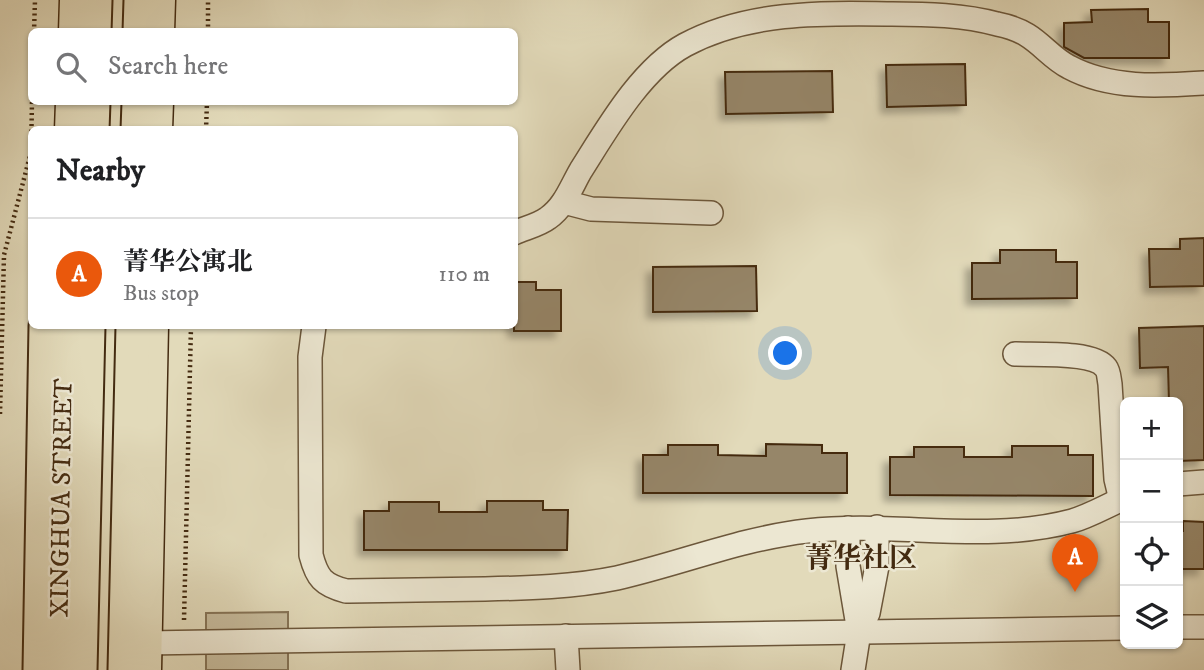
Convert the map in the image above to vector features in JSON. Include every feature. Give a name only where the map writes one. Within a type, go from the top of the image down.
[{"type":"highway","points":[[94,28],[95,0]]},
{"type":"highway","points":[[140,28],[141,0]]},
{"type":"highway","points":[[92,126],[93,105]]},
{"type":"highway","points":[[138,126],[139,105]]},
{"type":"highway","points":[[40,670],[46,329]]},
{"type":"highway","points":[[80,670],[88,329]]},
{"type":"highway","points":[[125,670],[133,329]]},
{"type":"main road","points":[[74,28],[75,0]]},
{"type":"main road","points":[[159,28],[160,0]]},
{"type":"main road","points":[[70,126],[71,105]]},
{"type":"main road","points":[[157,126],[158,105]]},
{"type":"main road","name":"XINGHUA STREET","points":[[58,670],[66,329]]},
{"type":"main road","points":[[146,656],[153,329]]},
{"type":"street","points":[[518,231],[547,219],[564,202],[622,106],[658,65],[683,46],[714,32],[749,22],[797,15],[849,13],[918,14],[960,18],[997,23],[1026,34],[1068,66],[1092,77],[1125,83],[1204,83]]},
{"type":"street","points":[[564,202],[591,209],[711,213]]},
{"type":"street","points":[[314,329],[310,357],[311,555],[314,569],[321,580],[331,587],[346,591],[532,588],[581,584],[617,578],[762,539],[806,531],[877,527],[991,532],[1032,528],[1074,520],[1120,500]]},
{"type":"street","points":[[1015,354],[1086,356],[1108,370],[1116,479],[1120,490]]},
{"type":"street","points":[[1183,484],[1204,482]]},
{"type":"street","points":[[853,670],[859,632],[868,613],[877,566],[877,527]]},
{"type":"street","points":[[848,528],[848,566],[859,632]]},
{"type":"street","points":[[1183,627],[1204,627]]},
{"type":"street","points":[[146,656],[183,642],[1120,628]]},
{"type":"street","points":[[566,636],[569,670]]},
{"type":"path","points":[[34,28],[35,0]]},
{"type":"path","points":[[208,0],[208,28]]},
{"type":"path","points":[[32,105],[32,126]]},
{"type":"path","points":[[206,126],[207,105]]},
{"type":"path","points":[[0,414],[4,256],[28,164]]},
{"type":"path","points":[[183,642],[191,329]]},
{"type":"shaded area","points":[[288,612],[288,670],[206,670],[206,613]]},
{"type":"building","points":[[1148,9],[1148,22],[1169,22],[1169,58],[1084,58],[1064,47],[1064,23],[1092,22],[1091,10]]},
{"type":"building","points":[[965,64],[966,105],[887,107],[886,65]]},
{"type":"building","points":[[832,71],[833,112],[726,114],[725,72]]},
{"type":"building","points":[[1204,238],[1204,286],[1150,287],[1149,249],[1180,249],[1180,239]]},
{"type":"building","points":[[1000,250],[1056,250],[1056,262],[1077,262],[1077,298],[972,299],[972,263],[1000,263]]},
{"type":"building","points":[[756,266],[757,311],[653,312],[653,267]]},
{"type":"building","points":[[518,282],[536,282],[536,290],[561,290],[561,331],[514,331],[518,329]]},
{"type":"building","points":[[1204,326],[1204,460],[1183,461],[1183,397],[1169,397],[1168,367],[1140,368],[1139,328]]},
{"type":"building","points":[[766,444],[822,445],[822,453],[847,453],[847,493],[643,493],[643,455],[668,455],[668,445],[718,445],[718,455],[766,456]]},
{"type":"building","points":[[1012,446],[1068,446],[1068,455],[1093,455],[1093,496],[890,495],[890,457],[914,457],[914,447],[964,447],[964,457],[1012,457]]},
{"type":"building","points":[[487,501],[543,501],[543,510],[568,510],[567,550],[364,550],[364,511],[389,511],[389,502],[439,502],[439,512],[487,512]]},
{"type":"building","points":[[1204,522],[1204,569],[1183,569],[1183,523]]},
{"type":"place","name":"菁华公寓北","points":[[1075,592]]},
{"type":"district","name":"菁华社区","points":[[861,558]]}]
